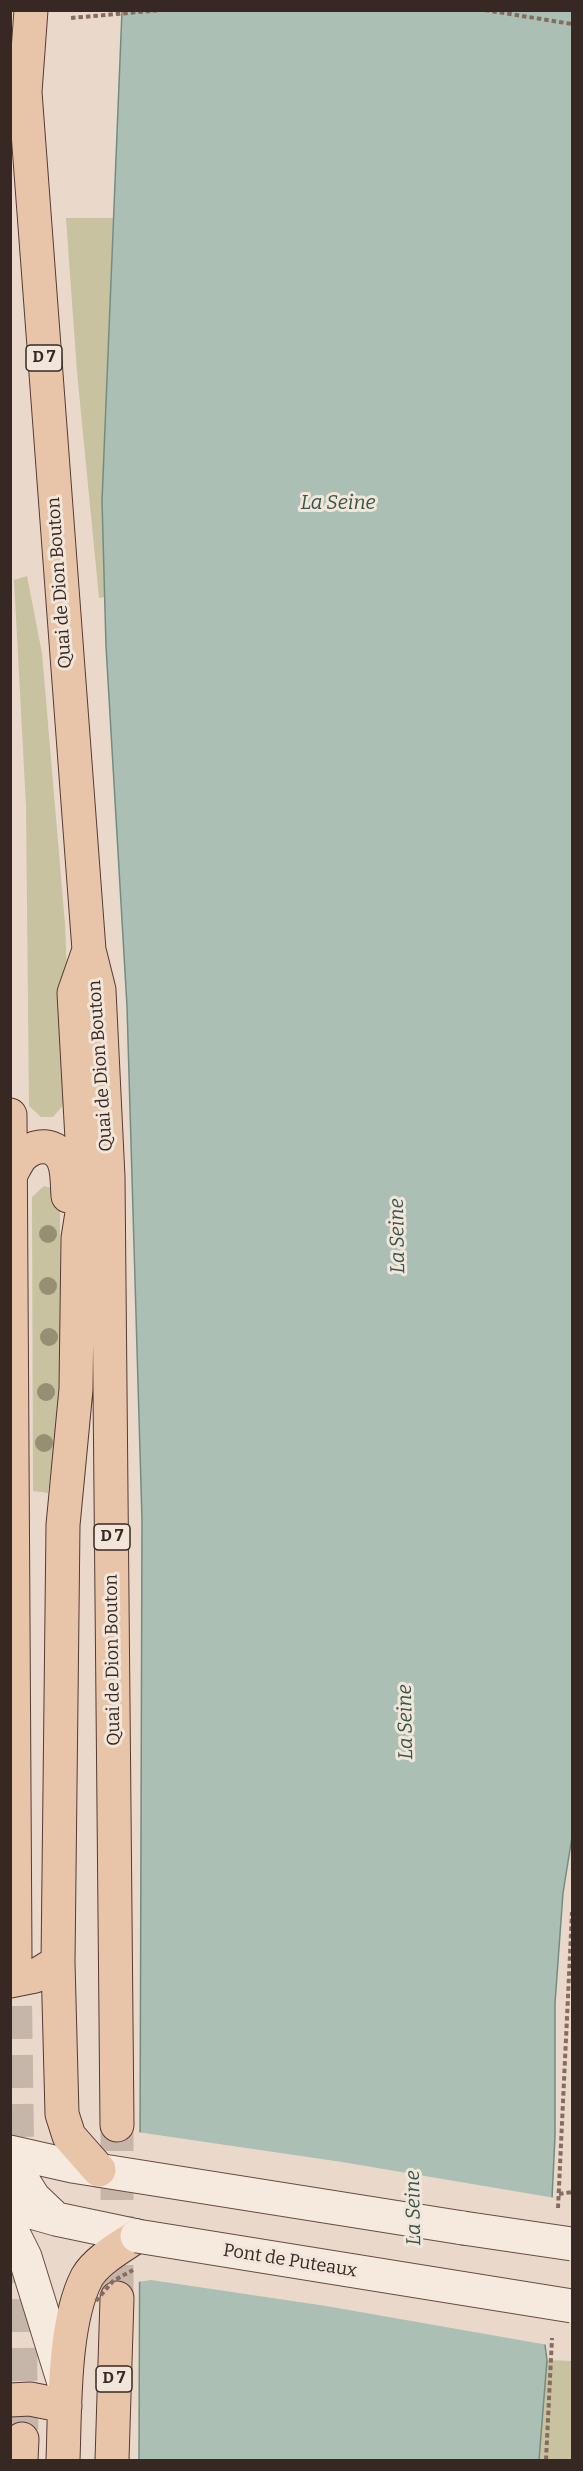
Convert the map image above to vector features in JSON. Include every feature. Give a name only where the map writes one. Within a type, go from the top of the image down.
[{"type":"main road","name":"Quai de Dion Bouton","points":[[31,10],[25,92],[89,950],[99,990],[108,1177],[117,2126]]},
{"type":"main road","points":[[89,950],[74,993],[85,1194],[78,1238],[76,1389],[63,1525],[58,1962],[62,2114],[69,2136],[99,2170]]},
{"type":"main road","points":[[10,1114],[13,1969],[35,1976],[58,1962]]},
{"type":"main road","points":[[11,1174],[22,1157],[34,1149],[44,1146],[54,1149],[61,1155],[65,1164],[68,1198],[78,1238]]},
{"type":"main road","points":[[10,2152],[136,2176],[565,2231]]},
{"type":"main road","points":[[10,2160],[34,2198],[56,2219]]},
{"type":"main road","name":"Pont de Puteaux","points":[[10,2206],[56,2219],[137,2236],[573,2306]]},
{"type":"main road","points":[[10,2227],[25,2257],[65,2396]]},
{"type":"main road","points":[[63,2460],[65,2396],[75,2316],[88,2276],[137,2236]]},
{"type":"main road","name":"D 7","points":[[112,2460],[117,2298]]},
{"type":"main road","points":[[10,2400],[65,2396]]},
{"type":"path","points":[[71,18],[162,10]]},
{"type":"path","points":[[485,10],[573,24]]},
{"type":"path","points":[[565,2231],[559,2194],[573,1912]]},
{"type":"path","points":[[559,2194],[573,2192]]},
{"type":"path","points":[[546,2460],[552,2333]]},
{"type":"shaded area","points":[[66,218],[113,218],[102,501],[105,597],[99,598],[77,372]]},
{"type":"shaded area","points":[[27,576],[42,653],[65,924],[72,1095],[53,1117],[41,1117],[29,1106],[26,806],[14,580]]},
{"type":"shaded area","points":[[44,1186],[52,1188],[60,1205],[60,1401],[48,1493],[33,1491],[32,1197]]},
{"type":"shaded area","points":[[547,2360],[572,2361],[572,2460],[539,2460]]},
{"type":"water","name":"La Seine","points":[[122,11],[572,11],[572,1837],[563,1893],[555,2003],[555,2136],[545,2345],[547,2360],[539,2460],[139,2460],[142,1520],[127,1006],[106,646],[102,501]]},
{"type":"pier","points":[[137,2132],[342,2162],[555,2198],[548,2345],[326,2306],[151,2280],[137,2282]]},
{"type":"tunnel","points":[[15,1957],[18,2181]]},
{"type":"tunnel","points":[[117,2125],[117,2298]]},
{"type":"tunnel","points":[[19,2250],[22,2439]]}]
